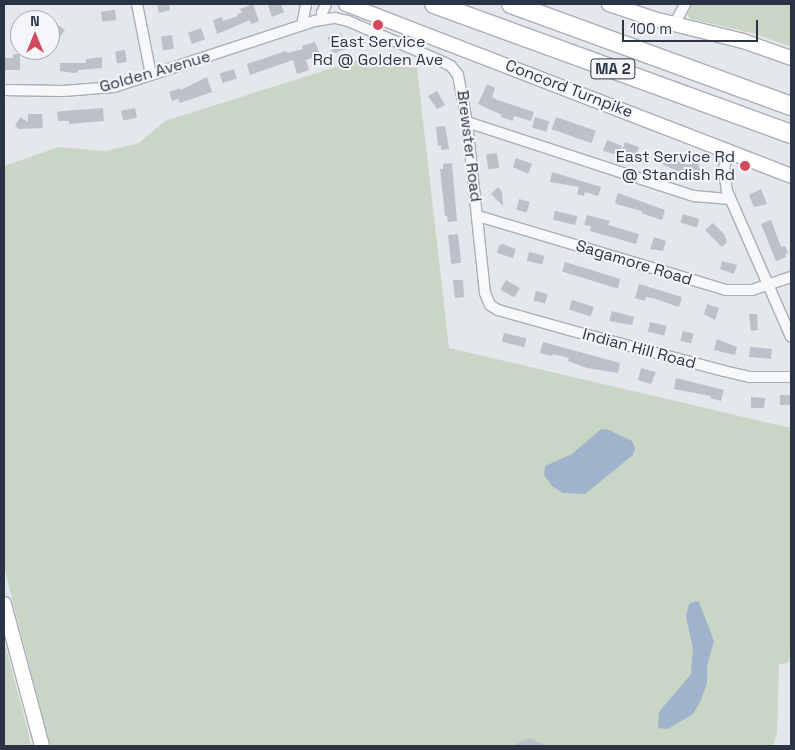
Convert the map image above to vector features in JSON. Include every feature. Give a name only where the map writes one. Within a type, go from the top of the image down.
[{"type":"highway","name":"Concord Turnpike","points":[[434,4],[791,134]]},
{"type":"highway","name":"MA 2","points":[[511,4],[791,106]]},
{"type":"main road","name":"Concord Turnpike","points":[[346,4],[791,176]]},
{"type":"main road","points":[[609,4],[674,25],[743,41],[791,58]]},
{"type":"main road","points":[[4,604],[42,746]]},
{"type":"street","points":[[137,4],[151,75]]},
{"type":"street","points":[[302,25],[306,4]]},
{"type":"street","points":[[322,20],[322,13],[326,4]]},
{"type":"street","points":[[674,25],[685,4]]},
{"type":"street","name":"Brewster Road","points":[[322,20],[335,18],[348,21],[451,66],[458,75],[467,122],[485,293],[490,305]]},
{"type":"street","name":"Golden Avenue","points":[[4,90],[39,92],[100,89],[121,85],[322,20]]},
{"type":"street","points":[[467,122],[697,197],[730,198]]},
{"type":"street","points":[[729,151],[724,173],[730,198],[791,337]]},
{"type":"street","name":"Sagamore Road","points":[[478,216],[722,289],[740,292],[769,286],[791,277]]},
{"type":"street","name":"Indian Hill Road","points":[[490,305],[507,312],[724,371],[750,377],[791,377]]},
{"type":"green space","points":[[692,4],[791,4],[791,47],[752,33],[691,19],[687,15]]},
{"type":"green space","points":[[361,59],[417,68],[449,348],[791,428],[791,649],[788,663],[779,664],[777,733],[773,746],[50,746],[4,567],[4,166],[59,147],[106,151],[139,143],[165,121]]},
{"type":"green space","points":[[4,641],[28,731],[31,746],[4,746]]},
{"type":"water","points":[[601,429],[609,430],[632,441],[635,448],[633,455],[585,494],[563,493],[552,486],[544,475],[545,466],[572,454]]},
{"type":"water","points":[[696,601],[699,602],[714,641],[707,666],[707,683],[701,700],[693,714],[668,729],[658,728],[659,712],[691,674],[693,648],[686,617],[689,604]]},
{"type":"building","points":[[157,4],[169,4],[170,10],[159,13]]},
{"type":"building","points":[[253,4],[259,21],[251,24],[250,20],[217,34],[213,20],[222,17],[223,21],[238,16],[237,14],[242,13],[240,9]]},
{"type":"building","points":[[281,4],[284,12],[272,17],[268,5]]},
{"type":"building","points":[[115,10],[116,20],[102,21],[101,11]]},
{"type":"building","points":[[60,26],[65,30],[60,37]]},
{"type":"building","points":[[201,28],[205,39],[192,44],[188,33]]},
{"type":"building","points":[[341,33],[346,49],[333,53],[328,37]]},
{"type":"building","points":[[172,35],[174,49],[163,50],[161,37]]},
{"type":"building","points":[[315,42],[320,55],[306,60],[309,70],[297,74],[293,60],[250,75],[247,64],[286,51],[287,53],[303,49],[302,46]]},
{"type":"building","points":[[125,50],[127,62],[117,63],[115,52]]},
{"type":"building","points":[[102,57],[102,68],[78,70],[78,72],[74,73],[60,71],[60,63],[86,63],[86,59]]},
{"type":"building","points":[[4,58],[20,60],[20,70],[4,70]]},
{"type":"building","points":[[234,69],[237,79],[223,83],[220,73]]},
{"type":"building","points":[[207,77],[212,92],[180,103],[178,99],[172,101],[169,92],[180,88],[181,90]]},
{"type":"building","points":[[487,84],[495,88],[492,97],[497,100],[534,112],[531,121],[514,116],[513,121],[501,117],[502,115],[478,104]]},
{"type":"building","points":[[437,91],[445,105],[437,109],[428,96]]},
{"type":"building","points":[[103,108],[104,121],[69,124],[69,121],[58,121],[57,112]]},
{"type":"building","points":[[135,108],[137,118],[123,120],[121,111]]},
{"type":"building","points":[[28,114],[42,114],[43,128],[19,129],[15,126],[20,117],[28,122]]},
{"type":"building","points":[[535,117],[549,121],[546,132],[532,128]]},
{"type":"building","points":[[556,117],[596,131],[591,143],[552,129]]},
{"type":"building","points":[[445,126],[449,149],[441,150],[441,145],[438,146],[436,127]]},
{"type":"building","points":[[607,140],[622,146],[618,155],[603,151]]},
{"type":"building","points":[[625,142],[639,147],[636,156],[622,150]]},
{"type":"building","points":[[639,152],[649,156],[646,164],[636,160]]},
{"type":"building","points":[[497,153],[499,168],[488,169],[486,155]]},
{"type":"building","points":[[693,156],[701,159],[698,167],[705,170],[702,180],[685,176],[686,174],[663,165],[666,157],[689,165]]},
{"type":"building","points":[[516,158],[532,164],[528,174],[513,167]]},
{"type":"building","points":[[452,163],[457,221],[448,222],[447,216],[445,216],[440,169],[443,169],[443,164]]},
{"type":"building","points":[[552,172],[601,187],[598,196],[585,192],[584,196],[577,194],[579,187],[550,182]]},
{"type":"building","points":[[498,187],[502,192],[503,206],[491,194]]},
{"type":"building","points":[[761,189],[767,204],[754,207],[749,195]]},
{"type":"building","points":[[618,193],[665,210],[662,220],[641,213],[642,211],[615,203]]},
{"type":"building","points":[[519,199],[530,202],[527,212],[516,210]]},
{"type":"building","points":[[555,211],[577,216],[575,225],[553,220]]},
{"type":"building","points":[[683,214],[699,219],[697,228],[680,223]]},
{"type":"building","points":[[587,215],[610,221],[608,225],[639,234],[636,244],[590,231],[591,226],[584,225]]},
{"type":"building","points":[[771,220],[781,247],[785,246],[788,253],[785,254],[786,257],[776,261],[761,224]]},
{"type":"building","points":[[713,223],[724,234],[727,242],[722,247],[705,230]]},
{"type":"building","points":[[458,234],[461,263],[451,264],[448,235]]},
{"type":"building","points":[[654,237],[666,241],[663,251],[650,249]]},
{"type":"building","points":[[502,244],[516,249],[513,258],[497,253],[499,246]]},
{"type":"building","points":[[529,252],[545,256],[542,265],[527,261]]},
{"type":"building","points":[[722,261],[737,265],[734,274],[720,269]]},
{"type":"building","points":[[565,262],[620,279],[618,289],[562,272]]},
{"type":"building","points":[[453,280],[463,280],[464,297],[455,298]]},
{"type":"building","points":[[506,280],[520,288],[514,298],[500,290]]},
{"type":"building","points":[[639,284],[682,297],[679,307],[653,298],[646,297],[645,301],[635,298]]},
{"type":"building","points":[[536,291],[548,294],[545,304],[534,301]]},
{"type":"building","points":[[572,300],[594,307],[591,317],[569,310]]},
{"type":"building","points":[[707,304],[719,308],[715,320],[704,314]]},
{"type":"building","points":[[612,311],[634,317],[632,325],[609,321]]},
{"type":"building","points":[[749,314],[757,314],[758,330],[751,331]]},
{"type":"building","points":[[650,322],[667,326],[664,336],[648,332]]},
{"type":"building","points":[[683,331],[694,334],[691,344],[680,341]]},
{"type":"building","points":[[504,333],[526,338],[524,347],[502,342]]},
{"type":"building","points":[[717,339],[737,347],[735,355],[714,350]]},
{"type":"building","points":[[543,342],[620,363],[618,373],[587,368],[568,361],[569,358],[540,353]]},
{"type":"building","points":[[750,347],[772,349],[771,359],[749,357]]},
{"type":"building","points":[[641,368],[656,372],[651,384],[638,380]]},
{"type":"building","points":[[676,378],[724,390],[721,401],[710,398],[711,396],[674,389]]},
{"type":"building","points":[[780,395],[791,395],[791,405],[780,405]]},
{"type":"building","points":[[751,397],[765,398],[764,408],[751,408]]},
{"type":"building","points":[[529,738],[547,746],[512,746]]},
{"type":"place","name":"East Service Rd @ Golden Ave","points":[[378,25]]},
{"type":"place","name":"East Service Rd @ Standish Rd","points":[[745,166]]}]
